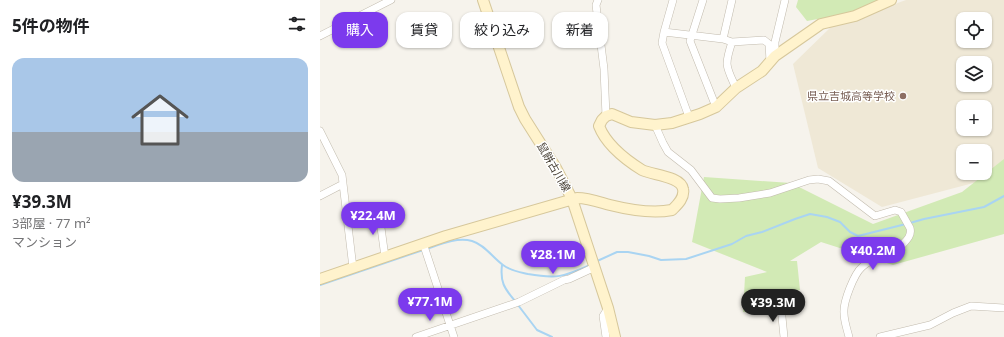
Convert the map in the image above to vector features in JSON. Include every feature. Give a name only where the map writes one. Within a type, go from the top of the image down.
[{"type":"street","points":[[320,36],[391,0]]},
{"type":"street","name":"鼠餅古川線","points":[[483,0],[519,106],[525,119],[556,168],[572,199],[608,308],[615,337]]},
{"type":"street","points":[[598,0],[596,5],[604,69],[606,116]]},
{"type":"street","points":[[673,0],[662,43],[689,117]]},
{"type":"street","points":[[703,0],[690,42],[716,107]]},
{"type":"street","points":[[723,39],[732,0]]},
{"type":"street","points":[[773,58],[775,42],[785,0]]},
{"type":"street","points":[[320,279],[385,257],[424,248],[479,226],[572,199],[585,198],[611,205],[652,212],[672,210],[683,196],[683,188],[675,180],[644,171],[624,156],[603,135],[599,126],[606,116],[612,114],[632,122],[655,125],[672,123],[716,107],[736,88],[762,71],[773,58],[820,24],[855,16],[891,0]]},
{"type":"street","points":[[664,32],[723,39],[732,42],[764,40],[769,44],[773,58]]},
{"type":"street","points":[[732,42],[726,66],[736,88]]},
{"type":"street","points":[[655,125],[668,152],[691,170],[712,198],[739,198],[770,193],[809,180],[818,179],[829,182],[875,216],[895,210],[901,212],[911,231],[908,240],[869,262],[858,272],[844,309],[849,337]]},
{"type":"street","points":[[320,131],[342,175],[353,268]]},
{"type":"street","points":[[320,196],[343,184]]},
{"type":"street","points":[[379,213],[385,257]]},
{"type":"street","points":[[424,248],[454,337]]},
{"type":"street","points":[[416,337],[517,303],[569,279],[594,265]]},
{"type":"street","points":[[880,337],[930,325],[971,306],[1004,308]]},
{"type":"street","points":[[781,307],[784,337]]},
{"type":"street","points":[[606,337],[603,316],[608,308]]},
{"type":"shaded area","name":"県立吉城高等学校","points":[[906,0],[1004,0],[1004,167],[992,175],[992,144],[956,144],[956,180],[985,180],[882,207],[818,168],[793,64],[831,27]]},
{"type":"green space","points":[[798,0],[888,0],[856,12],[807,21],[796,7]]},
{"type":"green space","points":[[1004,159],[1004,234],[893,265],[821,242],[790,261],[797,261],[800,290],[790,292],[785,304],[786,315],[743,312],[745,277],[767,272],[692,242],[704,177],[791,183],[873,224],[962,192],[977,180],[992,180],[992,168]]},
{"type":"waterway","points":[[910,223],[984,207],[1004,196]]},
{"type":"waterway","points":[[595,262],[617,252],[628,252],[661,260],[686,259],[732,244],[746,236],[762,232],[810,214],[827,217],[840,222],[850,232],[858,236],[906,224]]},
{"type":"waterway","points":[[427,249],[455,240],[472,241],[481,245],[509,269],[528,274],[553,277],[573,272],[590,265]]},
{"type":"waterway","points":[[320,285],[423,250]]},
{"type":"waterway","points":[[502,265],[502,280],[508,292],[515,301]]},
{"type":"waterway","points":[[518,305],[537,330],[552,337]]},
{"type":"place","name":"県立吉城高等学校","points":[[903,96]]}]
